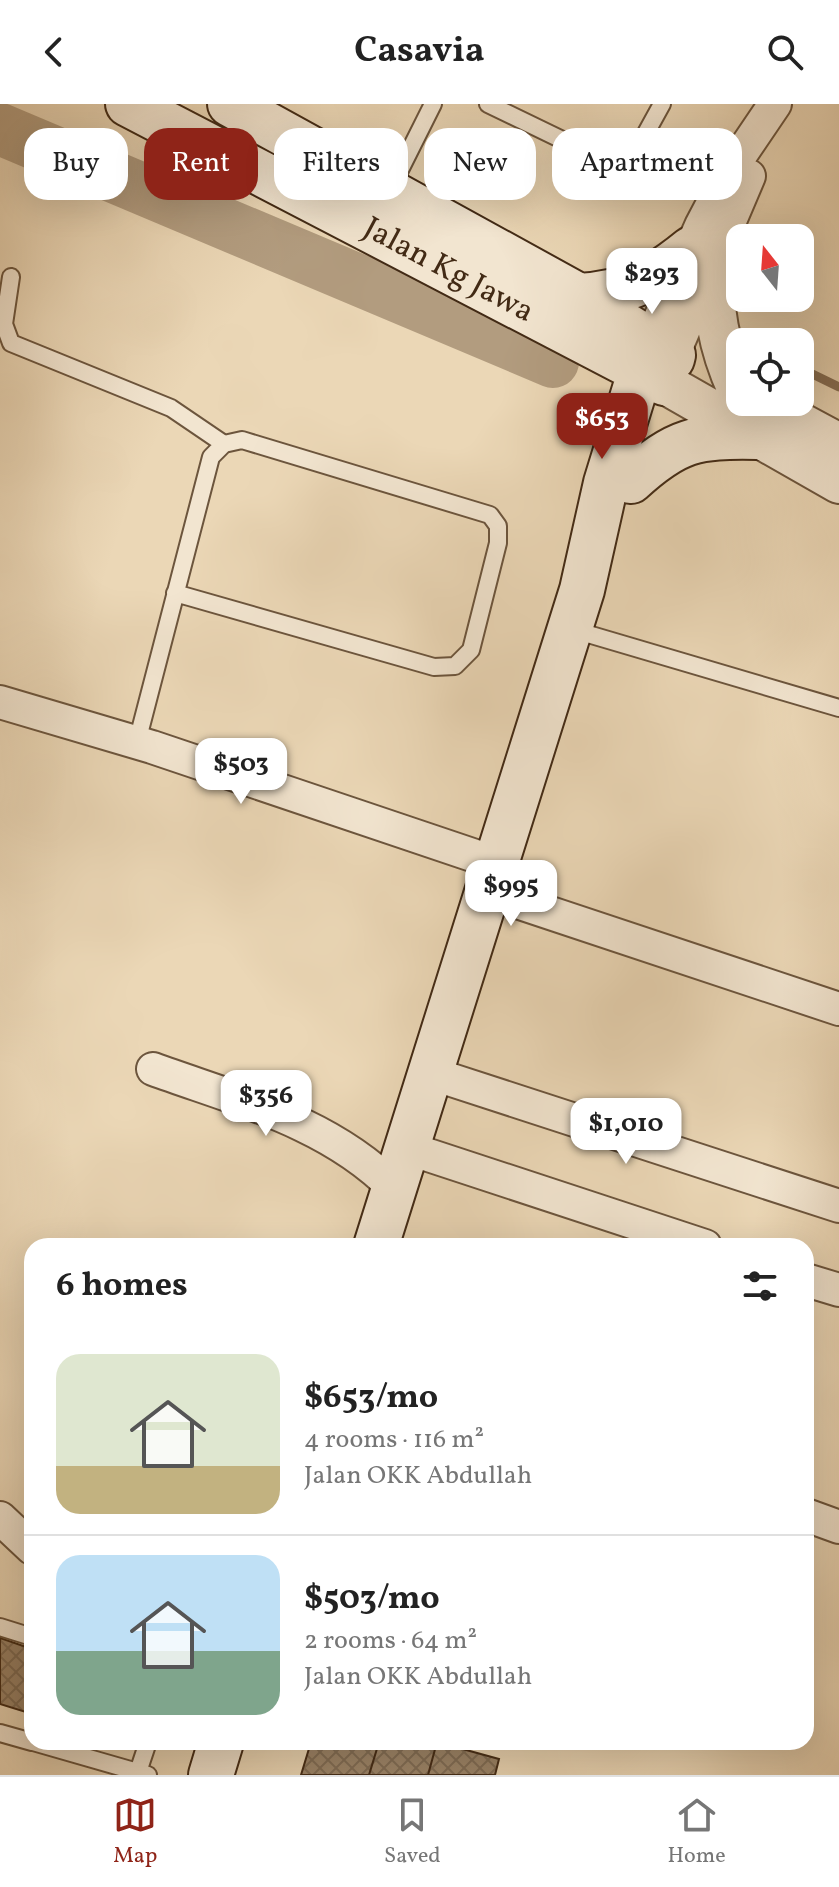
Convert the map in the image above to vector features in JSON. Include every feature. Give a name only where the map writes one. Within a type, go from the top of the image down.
[{"type":"main road","name":"Jalan Kg Jawa","points":[[128,104],[572,314],[657,362]]},
{"type":"main road","name":"Jalan Kg Jawa","points":[[230,104],[275,128]]},
{"type":"main road","name":"Jalan Kg Jawa","points":[[405,200],[572,314]]},
{"type":"main road","points":[[622,470],[609,412],[572,314],[702,255]]},
{"type":"main road","points":[[378,1238],[576,610],[591,542],[622,470],[657,362]]},
{"type":"main road","points":[[622,470],[697,438],[732,416]]},
{"type":"main road","points":[[211,1775],[219,1750]]},
{"type":"street","points":[[726,394],[657,362],[702,255],[731,169],[771,110]]},
{"type":"street","points":[[702,255],[718,337],[726,355]]},
{"type":"street","points":[[762,416],[839,483]]},
{"type":"street","points":[[774,416],[839,444]]},
{"type":"street","points":[[0,702],[137,742],[839,1009]]},
{"type":"street","points":[[153,1069],[289,1116],[376,1169],[400,1168],[674,1238]]},
{"type":"street","points":[[430,1073],[839,1206]]},
{"type":"street","points":[[814,1282],[839,1290]]},
{"type":"street","points":[[0,1518],[24,1540]]},
{"type":"street","points":[[814,1518],[839,1527]]},
{"type":"lane","points":[[408,154],[433,104]]},
{"type":"lane","points":[[488,104],[614,165],[630,160],[662,104]]},
{"type":"lane","points":[[11,277],[4,324],[11,343],[171,408],[224,444]]},
{"type":"lane","points":[[137,742],[175,593],[211,457],[224,444],[242,440],[490,515],[498,526],[498,543],[471,650],[455,666],[434,667],[175,593]]},
{"type":"lane","points":[[576,610],[839,708]]},
{"type":"lane","points":[[0,1627],[24,1634]]},
{"type":"lane","points":[[0,1733],[24,1740]]},
{"type":"lane","points":[[59,1750],[141,1774],[146,1750]]},
{"type":"building","points":[[0,1638],[24,1646],[24,1712],[0,1704]]},
{"type":"building","points":[[309,1750],[377,1750],[369,1775],[301,1775]]},
{"type":"building","points":[[377,1750],[435,1750],[428,1775],[369,1775]]},
{"type":"building","points":[[435,1750],[466,1750],[499,1759],[495,1775],[428,1775]]},
{"type":"waterway","points":[[0,129],[553,362]]},
{"type":"waterway","points":[[814,375],[839,387]]}]
